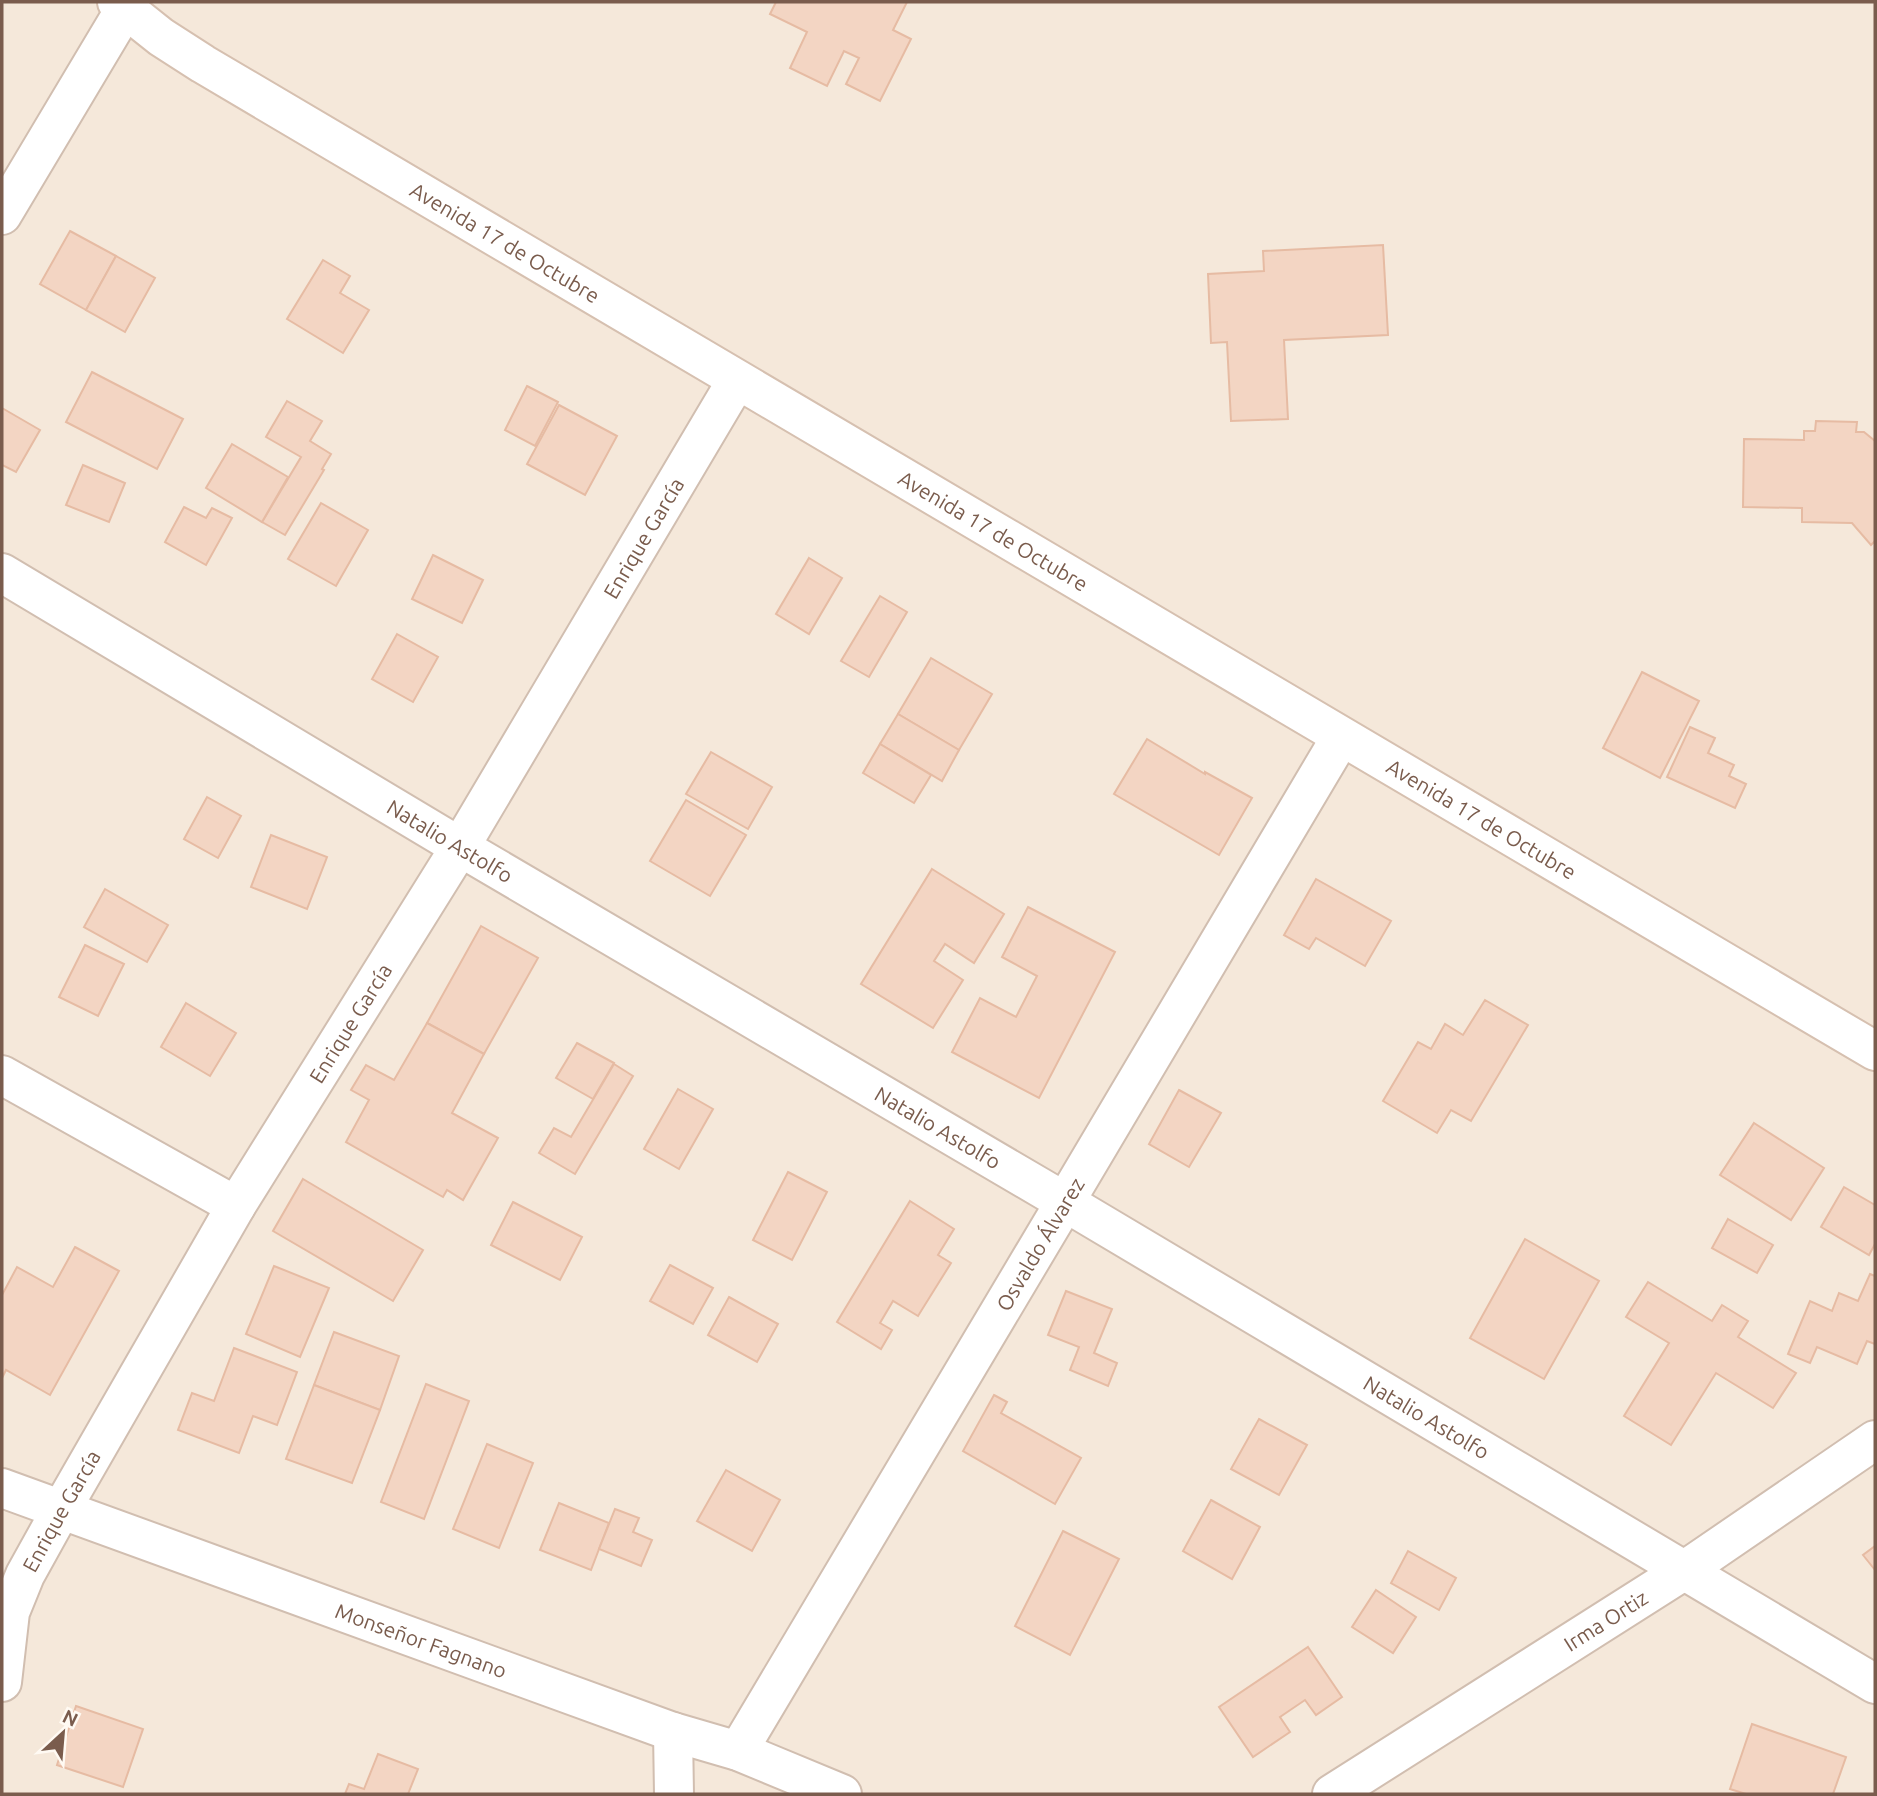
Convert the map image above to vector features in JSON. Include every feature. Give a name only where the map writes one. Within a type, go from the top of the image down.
[{"type":"street","points":[[2,215],[121,6]]},
{"type":"street","name":"Avenida 17 de Octubre","points":[[121,6],[161,37],[203,64],[1875,1051]]},
{"type":"street","name":"Enrique García","points":[[2,1682],[10,1612],[25,1576],[61,1510],[236,1206],[460,847],[737,380]]},
{"type":"street","name":"Natalio Astolfo","points":[[2,573],[1875,1684]]},
{"type":"street","name":"Osvaldo Álvarez","points":[[738,1751],[1341,737]]},
{"type":"street","points":[[2,1075],[236,1206]]},
{"type":"street","name":"Irma Ortiz","points":[[1332,1794],[1685,1570],[1875,1440]]},
{"type":"street","name":"Monseñor Fagnano","points":[[2,1488],[673,1732],[738,1751],[842,1794]]},
{"type":"street","points":[[673,1732],[674,1794]]},
{"type":"shaded area","points":[[2,2],[1875,2],[1875,1794],[2,1794]]},
{"type":"building","points":[[776,2],[907,2],[893,30],[911,39],[880,101],[846,84],[859,58],[844,51],[827,86],[790,68],[807,32],[770,14]]},
{"type":"building","points":[[70,231],[116,256],[86,310],[40,284]]},
{"type":"building","points":[[1383,245],[1388,335],[1284,340],[1288,419],[1231,421],[1227,342],[1211,343],[1208,274],[1264,271],[1263,251]]},
{"type":"building","points":[[116,256],[155,278],[125,332],[86,310]]},
{"type":"building","points":[[323,260],[350,276],[340,293],[369,310],[343,353],[287,319]]},
{"type":"building","points":[[92,372],[183,419],[157,469],[66,422]]},
{"type":"building","points":[[527,386],[558,402],[535,446],[505,430]]},
{"type":"building","points":[[287,401],[322,421],[310,441],[331,454],[285,535],[262,522],[301,457],[266,437]]},
{"type":"building","points":[[559,405],[617,436],[585,495],[527,464]]},
{"type":"building","points":[[2,408],[40,430],[16,472],[2,465]]},
{"type":"building","points":[[1816,421],[1857,422],[1856,432],[1864,432],[1875,441],[1875,541],[1871,545],[1852,523],[1802,522],[1802,508],[1743,507],[1744,439],[1804,440],[1804,431],[1815,431]]},
{"type":"building","points":[[232,444],[288,477],[262,522],[206,488]]},
{"type":"building","points":[[83,465],[125,483],[109,522],[66,505]]},
{"type":"building","points":[[321,503],[368,530],[336,586],[288,559]]},
{"type":"building","points":[[184,507],[206,518],[212,508],[232,518],[206,565],[165,542]]},
{"type":"building","points":[[433,555],[483,580],[462,623],[412,599]]},
{"type":"building","points":[[809,558],[842,578],[809,634],[776,614]]},
{"type":"building","points":[[880,596],[907,612],[869,677],[841,661]]},
{"type":"building","points":[[397,634],[438,657],[413,702],[372,679]]},
{"type":"building","points":[[931,658],[992,694],[959,750],[898,714]]},
{"type":"building","points":[[1642,672],[1699,701],[1660,778],[1603,748]]},
{"type":"building","points":[[898,714],[959,750],[942,781],[880,744]]},
{"type":"building","points":[[1690,727],[1715,738],[1708,753],[1734,765],[1729,776],[1746,784],[1735,808],[1667,777]]},
{"type":"building","points":[[1147,739],[1205,774],[1252,798],[1219,855],[1114,794]]},
{"type":"building","points":[[880,744],[931,775],[914,803],[863,773]]},
{"type":"building","points":[[711,752],[772,787],[748,829],[686,794]]},
{"type":"building","points":[[207,797],[241,816],[218,858],[184,839]]},
{"type":"building","points":[[686,800],[746,835],[710,896],[650,861]]},
{"type":"building","points":[[271,835],[327,857],[307,909],[251,887]]},
{"type":"building","points":[[932,869],[1004,914],[974,963],[945,944],[934,961],[963,980],[933,1028],[861,984]]},
{"type":"building","points":[[1316,879],[1391,921],[1365,966],[1316,938],[1309,949],[1284,935]]},
{"type":"building","points":[[105,889],[168,925],[147,962],[84,927]]},
{"type":"building","points":[[1028,907],[1115,952],[1039,1098],[952,1052],[980,998],[1016,1017],[1037,976],[1002,957]]},
{"type":"building","points":[[481,926],[538,958],[484,1054],[427,1023]]},
{"type":"building","points":[[85,945],[124,964],[98,1016],[59,997]]},
{"type":"building","points":[[1485,1000],[1528,1025],[1471,1121],[1451,1110],[1437,1133],[1383,1101],[1418,1042],[1431,1049],[1445,1024],[1463,1035]]},
{"type":"building","points":[[186,1003],[236,1033],[210,1076],[161,1047]]},
{"type":"building","points":[[427,1023],[484,1054],[452,1113],[498,1138],[463,1200],[447,1190],[443,1197],[346,1142],[369,1100],[351,1090],[366,1065],[394,1080]]},
{"type":"building","points":[[577,1043],[614,1063],[593,1099],[556,1078]]},
{"type":"building","points":[[614,1064],[633,1076],[575,1174],[539,1153],[554,1128],[571,1137]]},
{"type":"building","points":[[678,1089],[713,1109],[679,1169],[644,1149]]},
{"type":"building","points":[[1179,1090],[1221,1113],[1189,1167],[1149,1144]]},
{"type":"building","points":[[1754,1123],[1824,1168],[1791,1220],[1720,1175]]},
{"type":"building","points":[[788,1172],[827,1192],[792,1260],[753,1240]]},
{"type":"building","points":[[303,1179],[423,1250],[393,1301],[273,1231]]},
{"type":"building","points":[[1844,1187],[1875,1205],[1875,1244],[1869,1255],[1821,1227]]},
{"type":"building","points":[[910,1201],[954,1229],[938,1255],[951,1263],[918,1316],[893,1301],[880,1323],[892,1330],[881,1349],[837,1322]]},
{"type":"building","points":[[513,1202],[582,1237],[560,1280],[491,1245]]},
{"type":"building","points":[[1728,1219],[1773,1245],[1757,1273],[1712,1248]]},
{"type":"building","points":[[1525,1239],[1599,1281],[1544,1379],[1470,1338]]},
{"type":"building","points":[[75,1247],[119,1271],[50,1395],[6,1370],[2,1378],[2,1295],[17,1267],[53,1287]]},
{"type":"building","points":[[670,1265],[713,1288],[693,1324],[650,1301]]},
{"type":"building","points":[[274,1266],[329,1288],[300,1357],[246,1334]]},
{"type":"building","points":[[1870,1274],[1875,1276],[1875,1344],[1867,1341],[1857,1364],[1817,1347],[1810,1363],[1788,1354],[1810,1301],[1832,1311],[1839,1293],[1858,1301]]},
{"type":"building","points":[[1648,1282],[1712,1321],[1722,1305],[1748,1321],[1738,1337],[1796,1373],[1773,1408],[1716,1373],[1671,1445],[1624,1416],[1669,1343],[1626,1317]]},
{"type":"building","points":[[1066,1291],[1112,1309],[1094,1353],[1117,1363],[1108,1386],[1070,1370],[1079,1347],[1048,1335]]},
{"type":"building","points":[[729,1297],[778,1324],[757,1362],[708,1335]]},
{"type":"building","points":[[334,1332],[399,1356],[380,1410],[314,1385]]},
{"type":"building","points":[[234,1348],[297,1372],[277,1425],[253,1416],[239,1453],[178,1430],[192,1393],[214,1401]]},
{"type":"building","points":[[426,1384],[469,1401],[424,1519],[381,1502]]},
{"type":"building","points":[[314,1385],[380,1410],[352,1483],[286,1459]]},
{"type":"building","points":[[994,1395],[1007,1402],[1001,1413],[1081,1458],[1055,1504],[963,1451]]},
{"type":"building","points":[[1259,1419],[1307,1445],[1279,1495],[1231,1469]]},
{"type":"building","points":[[487,1444],[533,1463],[499,1548],[453,1529]]},
{"type":"building","points":[[726,1470],[780,1500],[752,1551],[697,1521]]},
{"type":"building","points":[[1211,1500],[1260,1527],[1232,1579],[1183,1551]]},
{"type":"building","points":[[559,1503],[609,1523],[591,1570],[540,1550]]},
{"type":"building","points":[[615,1509],[639,1518],[633,1532],[652,1540],[641,1566],[599,1549]]},
{"type":"building","points":[[1063,1531],[1119,1559],[1070,1655],[1015,1626]]},
{"type":"building","points":[[1875,1546],[1875,1570],[1863,1555]]},
{"type":"building","points":[[1408,1551],[1456,1578],[1439,1610],[1391,1583]]},
{"type":"building","points":[[1376,1590],[1416,1617],[1393,1653],[1352,1627]]},
{"type":"building","points":[[1308,1647],[1342,1697],[1316,1715],[1305,1700],[1280,1717],[1290,1732],[1253,1757],[1219,1707]]},
{"type":"building","points":[[76,1706],[143,1729],[123,1787],[57,1765]]},
{"type":"building","points":[[1752,1724],[1846,1757],[1833,1794],[1746,1794],[1730,1789]]},
{"type":"building","points":[[378,1754],[418,1769],[408,1794],[345,1794],[349,1784],[364,1789]]}]
